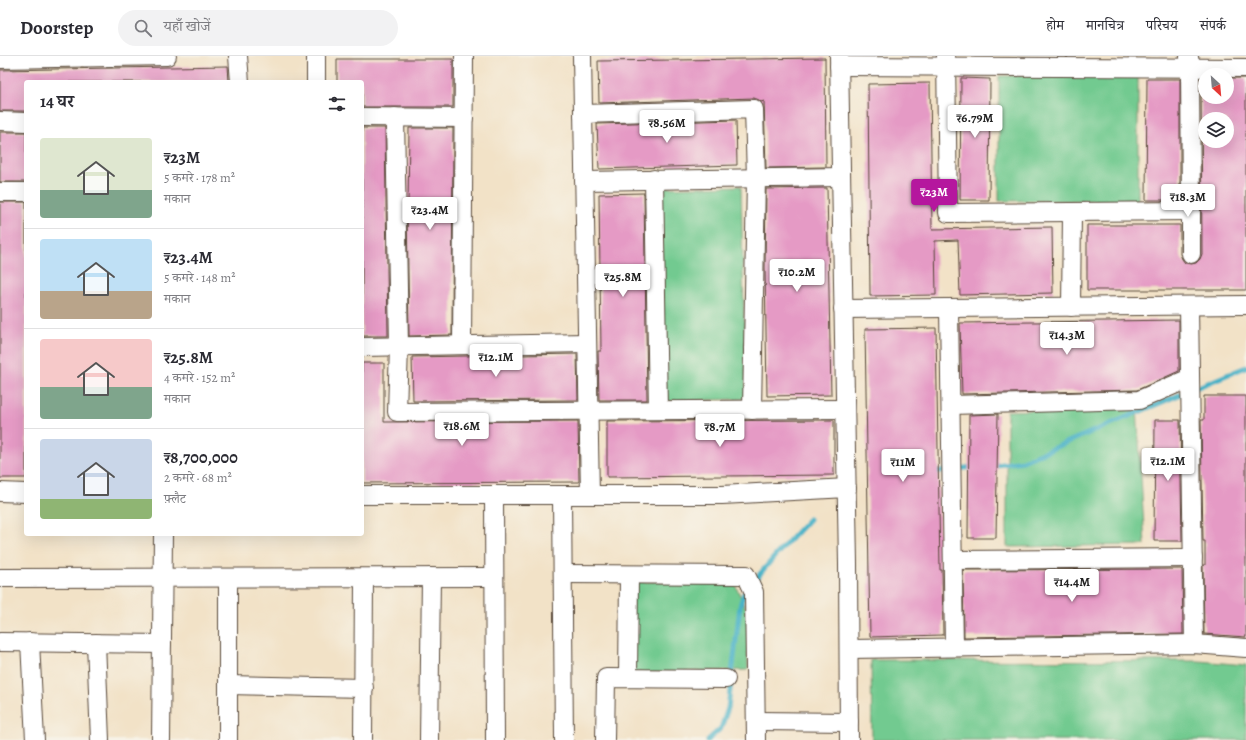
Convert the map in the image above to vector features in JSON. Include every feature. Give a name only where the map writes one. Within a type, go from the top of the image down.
[{"type":"street","points":[[0,59],[167,56]]},
{"type":"street","points":[[238,56],[240,80]]},
{"type":"street","points":[[316,56],[316,80]]},
{"type":"street","points":[[462,345],[464,56]]},
{"type":"street","points":[[582,56],[590,495]]},
{"type":"street","points":[[849,740],[847,488],[839,61],[1189,62],[1246,68]]},
{"type":"street","points":[[946,61],[948,213],[1192,211]]},
{"type":"street","points":[[1189,62],[1192,211],[1191,254]]},
{"type":"street","points":[[583,114],[754,109],[756,178],[752,410]]},
{"type":"street","points":[[364,117],[464,118]]},
{"type":"street","points":[[395,117],[399,346],[397,412],[845,409]]},
{"type":"street","points":[[0,121],[24,122]]},
{"type":"street","points":[[584,181],[841,176]]},
{"type":"street","points":[[654,179],[658,410]]},
{"type":"street","points":[[0,192],[24,192]]},
{"type":"street","points":[[1071,307],[1072,212]]},
{"type":"street","points":[[1189,306],[1194,644]]},
{"type":"street","points":[[844,309],[1246,306]]},
{"type":"street","points":[[949,308],[954,647]]},
{"type":"street","points":[[364,347],[587,343]]},
{"type":"street","points":[[951,405],[1139,400],[1190,381]]},
{"type":"street","points":[[364,495],[722,495],[847,488]]},
{"type":"street","points":[[0,492],[24,494]]},
{"type":"street","points":[[494,495],[496,740]]},
{"type":"street","points":[[562,495],[564,740]]},
{"type":"street","points":[[161,740],[163,536]]},
{"type":"street","points":[[953,560],[1192,558]]},
{"type":"street","points":[[563,574],[746,575],[754,592],[756,740]]},
{"type":"street","points":[[628,678],[629,575]]},
{"type":"street","points":[[429,740],[431,577]]},
{"type":"street","points":[[0,578],[494,577]]},
{"type":"street","points":[[228,578],[228,740]]},
{"type":"street","points":[[363,740],[364,578]]},
{"type":"street","points":[[0,642],[162,644]]},
{"type":"street","points":[[30,642],[35,740]]},
{"type":"street","points":[[96,643],[100,740]]},
{"type":"street","points":[[849,649],[1194,644],[1246,648]]},
{"type":"street","points":[[605,740],[606,678],[726,679]]},
{"type":"street","points":[[228,685],[364,688]]},
{"type":"street","points":[[756,721],[849,722]]},
{"type":"green space","points":[[1138,75],[1138,200],[999,201],[999,76]]},
{"type":"green space","points":[[741,186],[746,399],[665,401],[660,188]]},
{"type":"green space","points":[[1137,407],[1145,545],[1007,547],[1007,411]]},
{"type":"green space","points":[[632,582],[734,582],[747,611],[748,670],[632,673]]},
{"type":"green space","points":[[871,660],[1199,661],[1246,665],[1246,740],[872,740]]},
{"type":"building","points":[[825,58],[826,167],[766,168],[764,101],[761,102],[754,98],[599,103],[598,61]]},
{"type":"building","points":[[337,59],[453,59],[453,107],[364,107],[364,80],[337,80]]},
{"type":"building","points":[[228,66],[229,80],[24,80],[24,111],[0,111],[0,70]]},
{"type":"building","points":[[961,78],[990,79],[989,200],[960,200]]},
{"type":"building","points":[[1234,78],[1246,78],[1246,290],[1087,290],[1087,225],[1180,225],[1180,254],[1182,259],[1185,263],[1191,264],[1196,263],[1202,254],[1201,148],[1234,148],[1234,112],[1201,112],[1201,104],[1234,104]]},
{"type":"building","points":[[1147,79],[1180,79],[1180,200],[1146,200]]},
{"type":"building","points":[[930,83],[932,229],[1052,227],[1053,293],[960,295],[958,240],[935,241],[936,295],[870,296],[868,84]]},
{"type":"building","points":[[736,120],[737,165],[599,169],[597,124]]},
{"type":"building","points":[[364,128],[385,128],[388,336],[364,336]]},
{"type":"building","points":[[409,128],[453,128],[452,335],[409,336],[407,209]]},
{"type":"building","points":[[0,132],[24,132],[24,182],[0,182]]},
{"type":"building","points":[[827,188],[831,395],[767,396],[765,267],[766,189]]},
{"type":"building","points":[[644,193],[647,400],[599,400],[598,351],[601,351],[599,194]]},
{"type":"building","points":[[0,202],[24,202],[24,478],[0,478]]},
{"type":"building","points":[[1179,320],[1179,371],[1137,390],[962,394],[960,323]]},
{"type":"building","points":[[936,328],[940,570],[942,570],[943,635],[870,637],[865,329]]},
{"type":"building","points":[[577,354],[578,400],[413,401],[412,357]]},
{"type":"building","points":[[364,363],[384,363],[384,422],[578,421],[579,482],[364,483]]},
{"type":"building","points":[[1204,396],[1246,396],[1246,637],[1204,634],[1203,565],[1205,565],[1205,541],[1203,541],[1201,420],[1204,420]]},
{"type":"building","points":[[998,414],[996,538],[968,538],[969,415]]},
{"type":"building","points":[[834,420],[834,475],[607,477],[607,421]]},
{"type":"building","points":[[1155,420],[1180,420],[1182,541],[1154,541]]},
{"type":"building","points":[[1182,569],[1183,634],[964,637],[963,570]]},
{"type":"waterway","points":[[1193,389],[1246,367]]},
{"type":"waterway","points":[[990,466],[1023,461],[1186,392]]},
{"type":"waterway","points":[[933,472],[974,467]]},
{"type":"waterway","points":[[754,581],[809,519]]},
{"type":"waterway","points":[[708,740],[721,728],[728,708],[740,606],[744,593],[749,587]]}]
